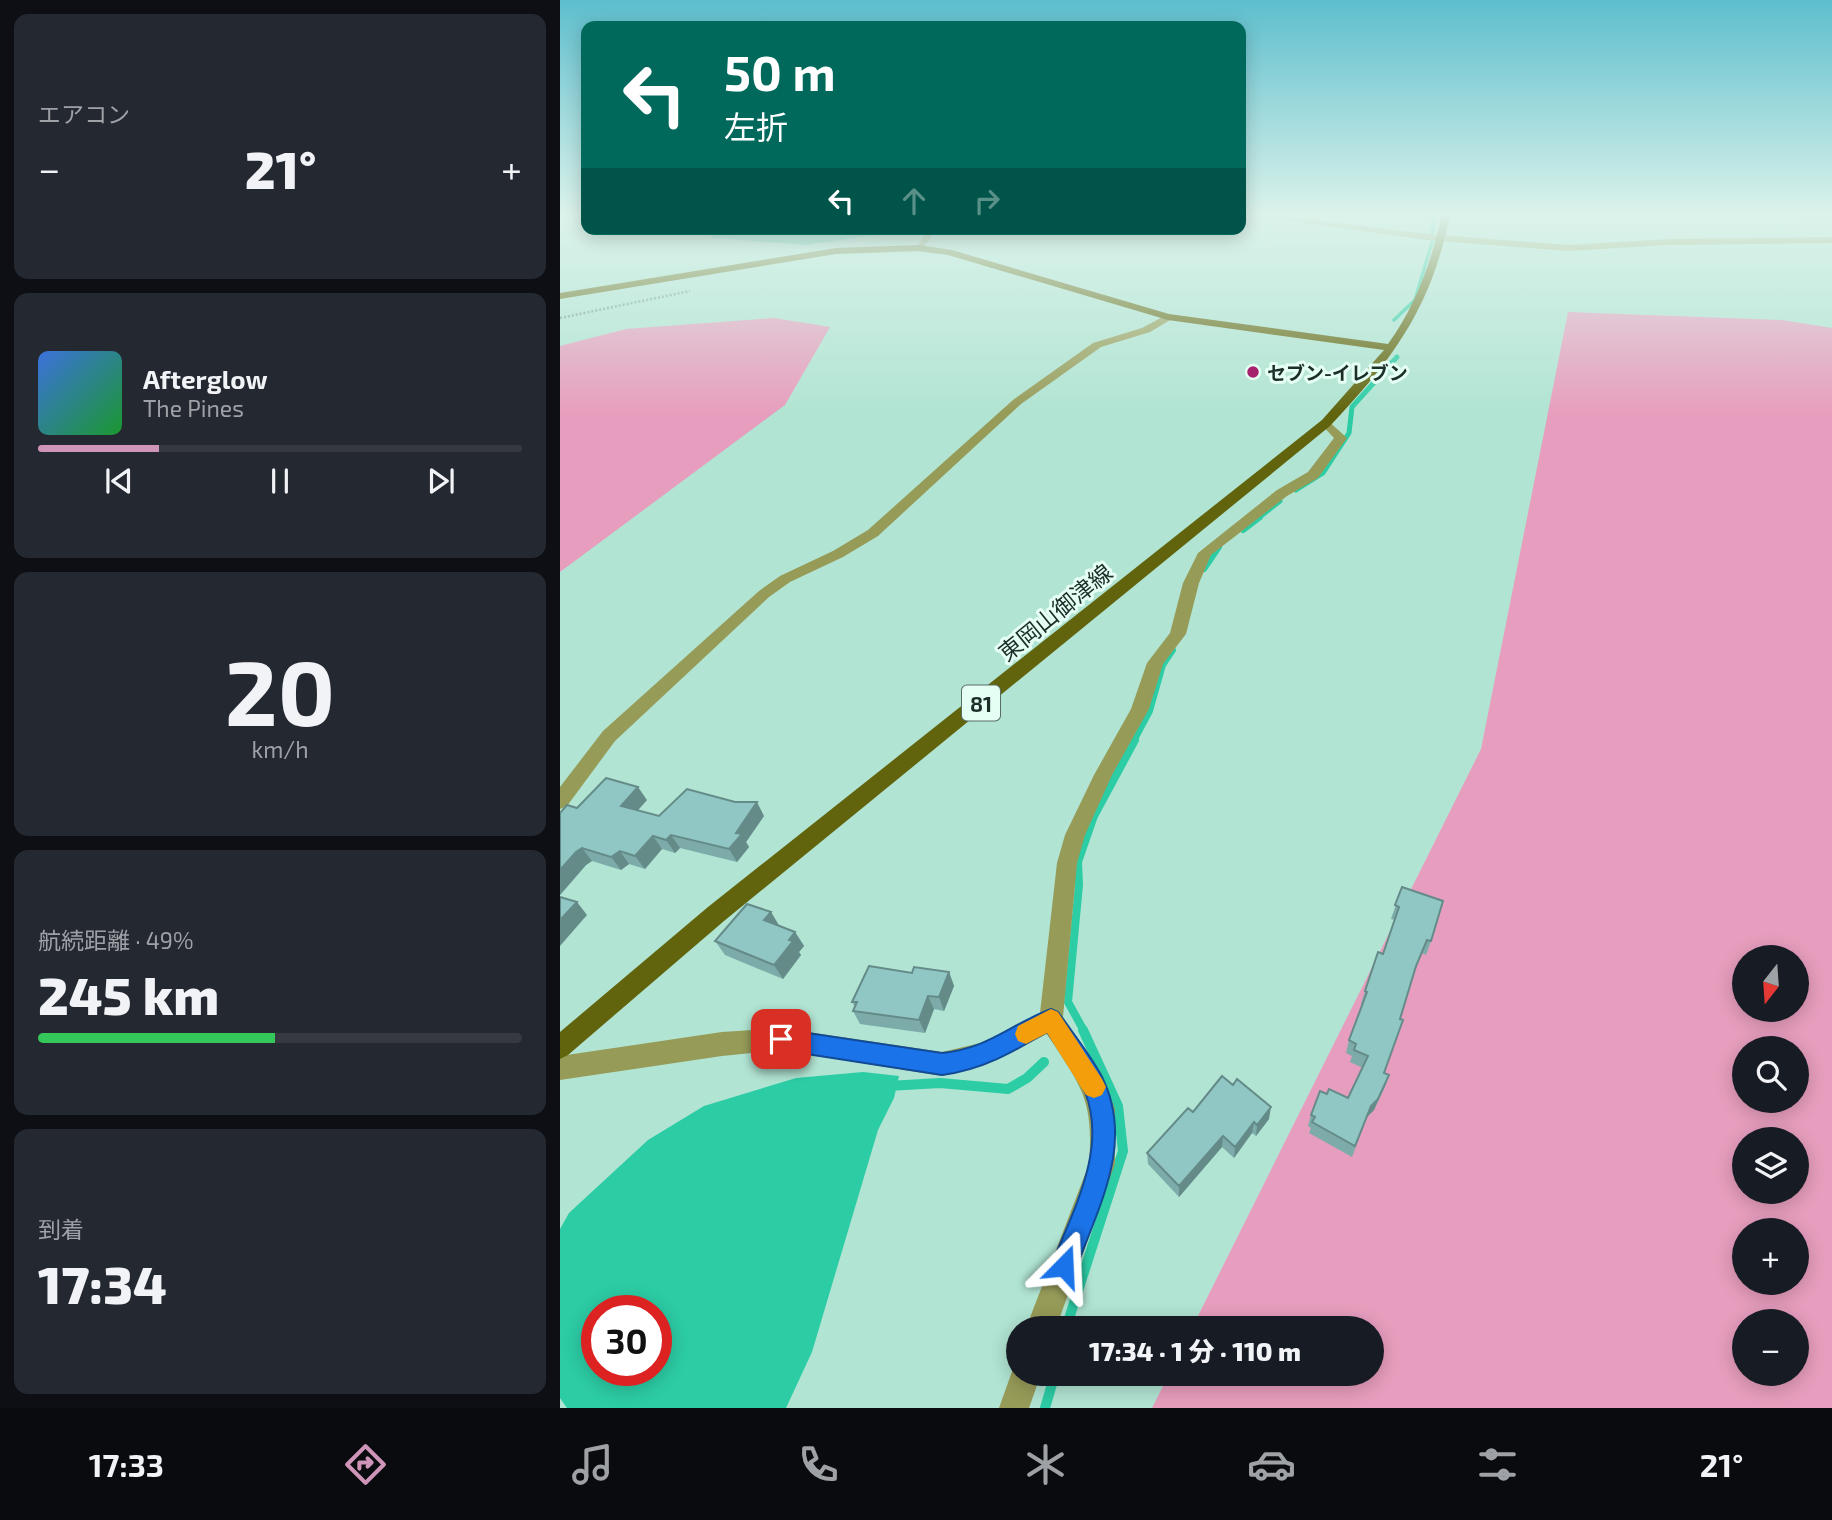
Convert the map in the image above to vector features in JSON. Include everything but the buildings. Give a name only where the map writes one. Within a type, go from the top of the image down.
[{"type":"main road","points":[[560,296],[654,281]]},
{"type":"main road","points":[[1047,281],[1168,317],[1391,348]]},
{"type":"main road","name":"東岡山御津線","points":[[560,1047],[716,914],[1326,423],[1356,392],[1391,348],[1426,293],[1430,281]]},
{"type":"street","points":[[560,801],[609,736],[764,594],[785,579],[838,554],[873,533],[1017,402],[1097,345],[1146,330],[1168,317]]},
{"type":"street","points":[[1045,1316],[1102,1164],[1104,1136],[1102,1109],[1093,1082],[1051,1019],[1067,863],[1075,835],[1103,775],[1140,709],[1155,663],[1178,634],[1191,583],[1205,553],[1282,493],[1313,475],[1341,438],[1326,423]]},
{"type":"street","points":[[560,1069],[722,1044],[781,1039],[942,1064],[967,1061],[996,1050],[1051,1019]]},
{"type":"street","points":[[1014,1408],[1022,1386]]},
{"type":"shaded area","points":[[1568,312],[1782,320],[1832,328],[1832,1408],[1152,1408],[1163,1386],[1384,1386],[1384,1316],[1198,1316],[1481,749]]},
{"type":"shaded area","points":[[774,318],[830,327],[785,405],[560,572],[560,346],[626,329]]},
{"type":"shaded area","points":[[863,1072],[899,1076],[894,1098],[878,1130],[812,1352],[786,1408],[567,1408],[560,1398],[560,1229],[569,1213],[648,1140],[704,1106],[796,1078]]},
{"type":"waterway","points":[[1394,320],[1415,300],[1421,281]]},
{"type":"waterway","points":[[1296,490],[1323,473],[1349,433],[1352,407],[1397,357]]},
{"type":"waterway","points":[[1257,519],[1280,501]]},
{"type":"waterway","points":[[1243,530],[1260,517]]},
{"type":"waterway","points":[[1204,569],[1219,547]]},
{"type":"waterway","points":[[1134,741],[1150,711],[1163,665],[1173,650]]},
{"type":"waterway","points":[[1084,1031],[1068,1002],[1079,885],[1078,862],[1094,816],[1135,740]]},
{"type":"waterway","points":[[1070,1316],[1123,1151],[1118,1106],[1083,1030]]},
{"type":"waterway","points":[[888,1086],[940,1083],[1008,1089],[1027,1078],[1044,1062]]},
{"type":"waterway","points":[[1045,1408],[1051,1386]]},
{"type":"slow traffic","points":[[1026,1034],[1051,1019],[1094,1087]]},
{"type":"place","name":"セブン-イレブン","points":[[1253,372]]},
{"type":"route","points":[[781,1039],[942,1064],[967,1061],[996,1050],[1051,1019],[1061,1038],[1093,1082],[1102,1109],[1104,1136],[1102,1164],[1064,1266]]}]
